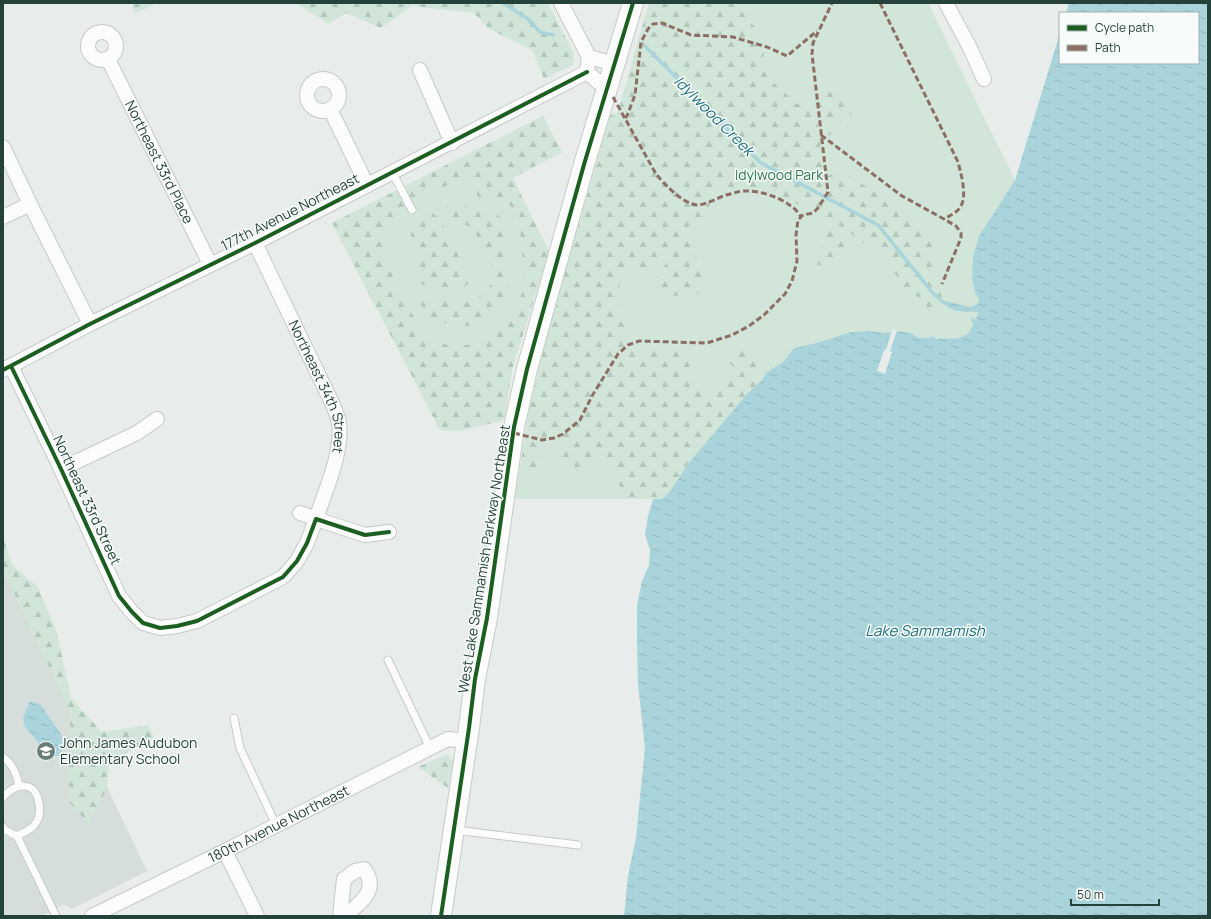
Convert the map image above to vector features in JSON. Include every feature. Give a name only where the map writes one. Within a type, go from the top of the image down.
[{"type":"main road","name":"West Lake Sammamish Parkway Northeast","points":[[441,916],[476,679],[488,610],[514,427],[526,369],[633,3]]},
{"type":"street","points":[[561,3],[589,57],[587,72],[598,82],[608,85]]},
{"type":"street","points":[[946,3],[970,48],[984,79]]},
{"type":"street","points":[[589,57],[615,64]]},
{"type":"street","name":"Northeast 33rd Place","points":[[108,59],[210,264]]},
{"type":"street","points":[[420,70],[452,143]]},
{"type":"street","name":"177th Avenue Northeast","points":[[7,368],[90,324],[210,264],[254,244],[392,172],[452,143],[587,72]]},
{"type":"street","points":[[330,109],[367,185]]},
{"type":"street","points":[[3,147],[90,324]]},
{"type":"street","points":[[3,217],[30,204]]},
{"type":"street","name":"Northeast 34th Street","points":[[160,628],[197,621],[282,577],[298,561],[307,543],[335,462],[339,442],[339,422],[333,405],[254,244]]},
{"type":"street","name":"Northeast 33rd Street","points":[[7,368],[61,469],[119,596],[143,623],[160,628]]},
{"type":"street","points":[[61,469],[137,433],[157,418]]},
{"type":"street","points":[[300,513],[365,535],[390,532]]},
{"type":"street","name":"180th Avenue Northeast","points":[[92,916],[276,826],[448,739],[467,741]]},
{"type":"street","points":[[225,851],[257,916]]},
{"type":"street","points":[[340,916],[344,879],[355,871],[364,869],[369,876],[370,890],[363,900],[345,916]]},
{"type":"lane","points":[[392,172],[412,210]]},
{"type":"lane","points":[[388,660],[430,748]]},
{"type":"lane","points":[[234,718],[240,748],[276,826]]},
{"type":"lane","points":[[3,757],[8,760],[13,767],[19,786]]},
{"type":"lane","points":[[3,797],[10,789],[19,786],[27,786],[35,791],[38,799],[40,810],[38,821],[32,828],[17,836]]},
{"type":"lane","points":[[3,827],[5,830],[17,836],[56,916]]},
{"type":"lane","points":[[454,830],[578,845]]},
{"type":"shaded area","name":"John James Audubon Elementary School","points":[[3,570],[147,871],[72,909],[64,904],[42,916],[3,916]]},
{"type":"green space","points":[[132,3],[158,3],[134,14]]},
{"type":"green space","points":[[296,3],[548,3],[574,54],[573,65],[544,79],[532,50],[489,29],[474,13],[412,6],[381,28],[346,13],[328,24]]},
{"type":"green space","name":"Idylwood Park","points":[[649,3],[928,3],[1015,180],[979,236],[973,256],[972,279],[975,293],[979,299],[979,312],[977,318],[973,322],[972,330],[963,337],[955,339],[936,339],[934,336],[919,338],[911,333],[895,331],[886,333],[869,331],[851,332],[794,348],[783,362],[767,372],[761,381],[746,395],[688,464],[671,490],[662,499],[515,499],[528,416],[543,350],[610,116],[614,113],[617,114]]},
{"type":"green space","points":[[649,3],[734,3],[755,27],[764,54],[758,69],[768,73],[773,82],[797,104],[807,106],[815,101],[824,174],[828,176],[840,170],[900,208],[914,221],[932,242],[935,250],[935,258],[932,272],[943,287],[940,293],[945,300],[941,301],[944,305],[944,309],[938,313],[929,313],[918,309],[914,305],[916,302],[926,299],[924,296],[919,297],[908,293],[878,250],[861,242],[848,231],[818,212],[777,196],[748,187],[729,188],[712,192],[709,209],[698,224],[686,227],[702,269],[701,293],[673,296],[660,287],[654,279],[666,264],[666,259],[649,269],[639,267],[629,262],[621,278],[617,301],[626,332],[636,349],[692,350],[687,360],[692,370],[694,382],[701,386],[712,389],[717,388],[738,374],[728,360],[733,349],[738,344],[756,349],[755,357],[761,381],[746,395],[688,464],[671,490],[662,499],[625,499],[618,482],[619,473],[613,462],[602,458],[589,458],[583,470],[572,472],[561,465],[558,453],[559,432],[546,437],[539,466],[535,474],[524,474],[520,468],[528,416],[543,350],[610,116],[614,113],[617,114]]},
{"type":"green space","points":[[833,90],[842,92],[849,100],[852,109],[851,115],[837,125],[836,132],[826,136],[822,132],[819,100]]},
{"type":"green space","points":[[543,116],[562,152],[513,178],[549,251],[512,370],[504,420],[459,431],[440,430],[332,223]],"holes":[[[468,175],[479,199],[487,196],[494,196],[508,203],[519,216],[525,285],[517,306],[479,343],[470,345],[439,343],[431,340],[419,327],[385,261],[383,250],[386,235],[393,218],[403,207]]]},
{"type":"green space","points":[[493,141],[549,251],[512,370],[504,420],[459,431],[440,430],[332,223]]},
{"type":"green space","points":[[450,204],[498,214],[504,223],[509,285],[508,292],[480,321],[470,326],[435,322],[429,318],[416,296],[467,302],[477,298],[488,289],[493,280],[492,267],[473,228],[453,220],[447,206]]},
{"type":"green space","points":[[431,212],[440,219],[470,279],[468,284],[459,291],[418,284],[420,241],[411,236],[414,223],[418,217]]},
{"type":"green space","points":[[823,230],[834,230],[841,232],[862,248],[837,256],[834,258],[832,263],[827,266],[817,265],[814,258],[820,259]]},
{"type":"green space","points":[[3,537],[12,565],[38,587],[57,633],[71,698],[102,732],[148,725],[154,737],[109,763],[107,788],[89,824],[70,803],[68,760],[71,713],[3,570]]},
{"type":"green space","points":[[447,754],[453,761],[448,788],[418,767]]},
{"type":"water","name":"Lake Sammamish","points":[[1069,3],[1208,3],[1208,916],[624,916],[628,876],[636,837],[645,748],[638,684],[637,605],[642,581],[649,565],[650,550],[645,535],[653,499],[662,499],[671,490],[688,464],[746,395],[761,381],[767,372],[783,362],[794,348],[851,332],[869,331],[886,333],[895,331],[911,333],[919,338],[934,336],[936,339],[959,338],[967,334],[972,328],[972,317],[976,319],[978,312],[953,310],[941,300],[970,307],[978,304],[979,299],[975,293],[972,279],[973,256],[979,236],[1015,180],[1059,36],[1059,64],[1199,64],[1199,12],[1066,12]]},
{"type":"water","points":[[30,701],[40,704],[61,734],[63,749],[59,756],[49,755],[25,727],[23,718]]},
{"type":"pier","points":[[892,330],[897,330],[890,351],[892,352],[885,374],[877,371],[884,350],[886,350]]},
{"type":"waterway","name":"Idylwood Creek","points":[[503,3],[528,19],[540,32],[553,35]]},
{"type":"waterway","name":"Idylwood Creek","points":[[646,47],[761,163],[878,225],[932,292],[943,302]]},
{"type":"marked path","points":[[514,433],[542,440],[554,438],[563,434],[580,420],[592,396],[618,354],[628,345],[639,341],[707,343],[732,335],[749,326],[764,315],[785,294],[792,281],[797,261],[796,235],[798,220],[803,215],[813,213],[828,192],[812,54],[813,43],[832,3]]},
{"type":"marked path","points":[[880,3],[958,162],[964,194],[963,200],[958,210],[944,219]]},
{"type":"marked path","points":[[625,118],[635,95],[641,42],[648,29],[653,24],[662,23],[691,35],[733,37],[767,47],[787,56],[817,31]]},
{"type":"marked path","points":[[613,97],[656,174],[669,188],[686,201],[692,204],[700,205],[726,195],[750,191],[775,197],[794,208],[801,217]]},
{"type":"marked path","points":[[821,135],[902,196],[956,226],[961,233],[961,238],[942,284]]},
{"type":"cycle path","points":[[441,916],[475,679],[487,618],[514,427],[527,369],[585,161],[633,3]]},
{"type":"cycle path","points":[[3,370],[90,324],[255,243],[587,72]]},
{"type":"cycle path","points":[[11,366],[61,469],[119,596],[143,623],[160,628],[197,621],[283,577],[297,561],[307,543],[316,519],[365,535],[389,532]]},
{"type":"place","name":"John James Audubon Elementary School","points":[[46,751]]}]
